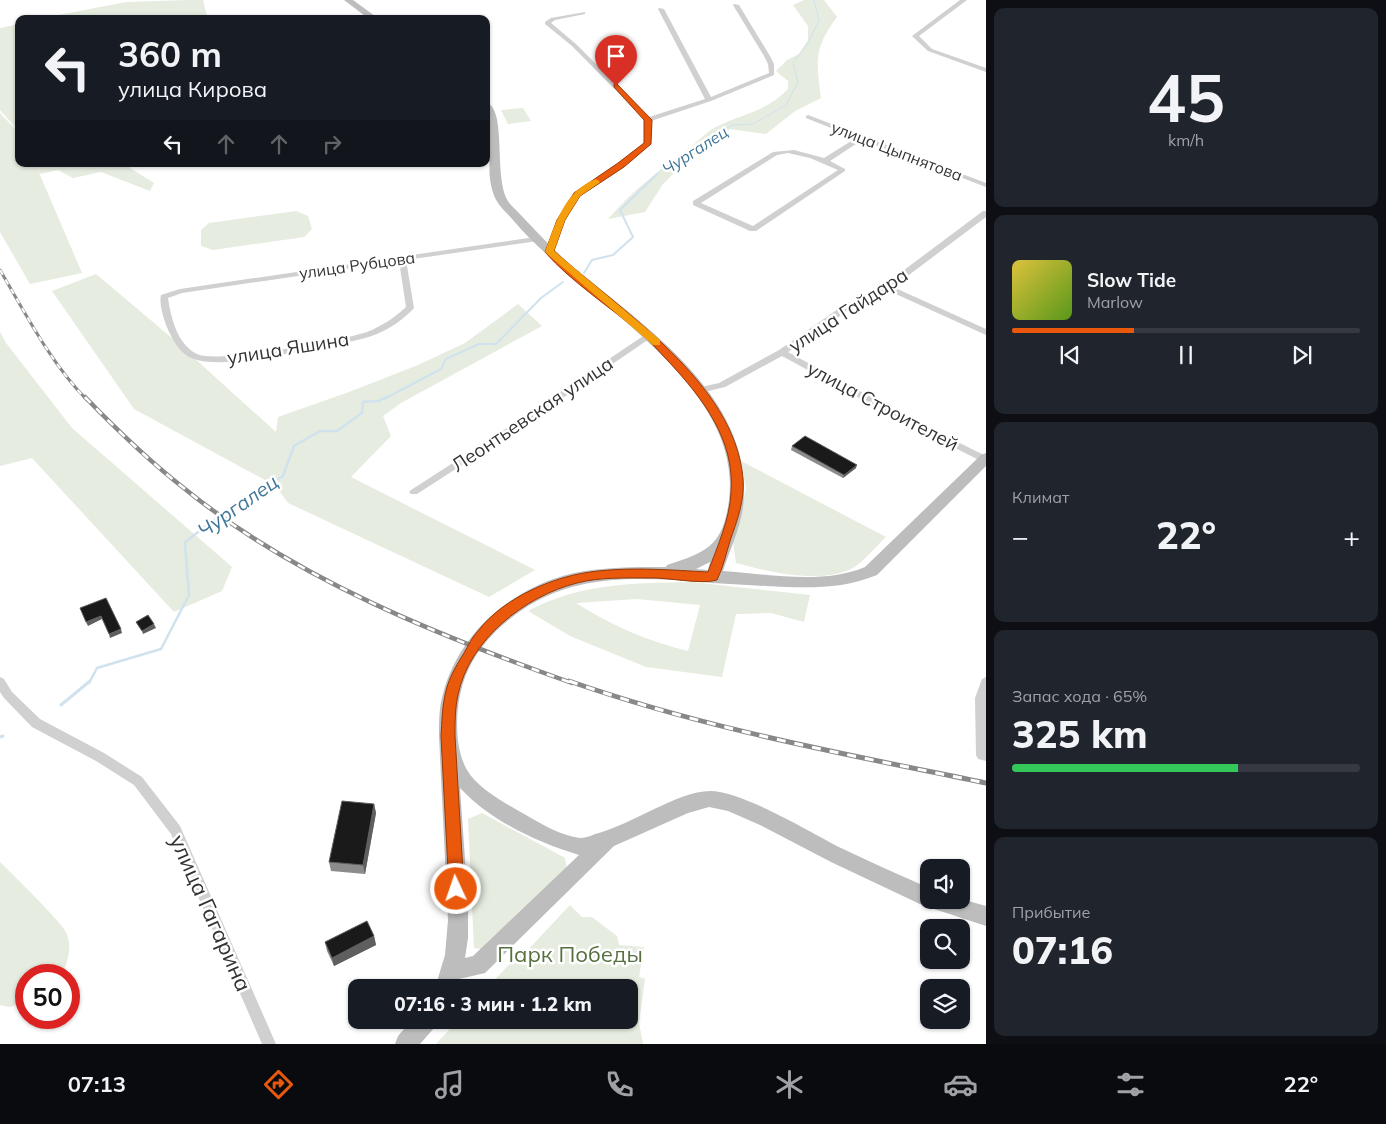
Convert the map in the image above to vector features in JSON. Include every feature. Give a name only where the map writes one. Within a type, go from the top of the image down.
[{"type":"main road","points":[[348,0],[369,15]]},
{"type":"main road","points":[[490,116],[494,128],[494,175],[503,201],[535,238],[550,252],[589,287],[648,335],[700,390],[724,429],[736,464],[737,494],[734,513],[713,577]]},
{"type":"main road","points":[[449,979],[456,937],[457,908],[448,736],[452,694],[461,667],[482,634],[510,609],[540,590],[597,575],[652,573],[747,579],[831,581],[866,573],[913,530],[985,458]]},
{"type":"main road","points":[[652,573],[689,566],[701,561],[716,550],[726,534]]},
{"type":"main road","points":[[720,553],[726,570],[735,576],[747,579]]},
{"type":"main road","points":[[448,736],[459,774],[475,791],[497,808],[531,828],[558,840],[582,847],[608,840],[685,805],[709,799],[730,803],[767,819],[846,860],[920,894]]},
{"type":"main road","points":[[449,979],[478,966],[608,840]]},
{"type":"main road","points":[[963,909],[986,916]]},
{"type":"main road","points":[[406,1044],[418,1029]]},
{"type":"street","points":[[964,0],[915,36],[930,50],[986,70]]},
{"type":"street","points":[[648,120],[709,100],[770,76],[772,72],[767,56],[736,5]]},
{"type":"street","points":[[661,9],[709,100]]},
{"type":"street","points":[[550,252],[561,220],[577,194],[621,165],[647,144],[648,120],[574,45],[547,23],[553,19],[583,13]]},
{"type":"street","name":"улица Цыпнятова","points":[[808,117],[986,185]]},
{"type":"street","points":[[826,161],[862,137]]},
{"type":"street","points":[[784,150],[795,151],[826,161],[843,170],[753,228],[696,204],[775,153],[784,150]]},
{"type":"street","name":"улица Гайдара","points":[[700,390],[722,385],[782,352],[844,309],[887,286],[986,212]]},
{"type":"street","name":"улица Рубцова","points":[[180,291],[535,238]]},
{"type":"street","name":"улица Яшина","points":[[180,291],[164,297],[167,318],[177,339],[196,357],[210,360],[237,358],[362,336],[382,329],[397,320],[410,308],[402,259]]},
{"type":"street","points":[[887,286],[986,332]]},
{"type":"street","name":"Леонтьевская улица","points":[[414,492],[510,430],[648,335]]},
{"type":"street","name":"улица Строителей","points":[[782,352],[910,422],[985,458]]},
{"type":"street","name":"улица Гагарина","points":[[0,682],[8,695],[36,723],[100,757],[138,781],[176,830],[269,1044]]},
{"type":"street","points":[[984,756],[981,698],[986,682]]},
{"type":"green space","points":[[203,0],[207,15],[59,15],[126,2]]},
{"type":"green space","points":[[804,0],[824,0],[837,17],[824,38],[819,55],[818,74],[821,98],[795,111],[766,134],[730,129],[684,163],[663,184],[645,212],[608,219],[638,189],[711,130],[728,121],[763,108],[788,89],[788,81],[776,71],[787,60],[799,54],[808,40],[808,26],[793,5]]},
{"type":"green space","points":[[15,25],[15,127],[0,110],[0,28]]},
{"type":"green space","points":[[523,108],[531,121],[508,124],[501,110]]},
{"type":"green space","points":[[0,113],[15,129],[15,167],[130,167],[154,183],[150,191],[101,172],[73,178],[58,170],[40,174],[37,168],[82,273],[30,284],[0,232]]},
{"type":"green space","points":[[296,211],[308,216],[312,229],[304,237],[213,250],[201,246],[201,230],[209,223]]},
{"type":"green space","points":[[96,274],[172,338],[276,432],[278,417],[418,365],[465,343],[518,304],[542,326],[401,403],[383,416],[391,436],[351,477],[535,570],[489,597],[288,503],[276,486],[134,409],[52,291]]},
{"type":"green space","points":[[0,332],[6,343],[72,428],[232,567],[222,591],[174,612],[32,458],[0,466]]},
{"type":"green space","points":[[741,461],[886,537],[855,567],[824,576],[779,573],[736,563],[733,542],[746,488]]},
{"type":"green space","points":[[692,582],[810,595],[804,622],[771,613],[736,614],[722,677],[646,667],[570,636],[528,611],[567,595],[608,586]],"holes":[[[637,599],[700,605],[688,651],[630,632],[602,619],[576,603]]]},
{"type":"green space","points":[[482,813],[565,858],[567,870],[488,950],[474,948],[468,819]]},
{"type":"green space","points":[[0,862],[64,928],[67,934],[69,950],[66,964],[15,964],[15,1006],[9,1007],[0,1005]]},
{"type":"green space","name":"Парк Победы","points":[[570,905],[582,917],[592,917],[617,936],[619,945],[644,947],[639,977],[645,979],[639,1023],[643,1044],[436,1044],[450,1029],[638,1029],[638,979],[496,979],[519,954],[524,954]]},
{"type":"building","points":[[805,436],[857,465],[844,475],[792,446]]},
{"type":"building","points":[[106,598],[121,629],[109,634],[101,616],[86,622],[80,608]]},
{"type":"building","points":[[148,615],[154,624],[142,631],[136,622]]},
{"type":"building","points":[[342,801],[374,804],[363,865],[329,862]]},
{"type":"building","points":[[367,921],[374,936],[332,958],[325,942]]},
{"type":"waterway","name":"Чургалец","points":[[657,174],[716,133],[733,125],[753,124],[786,105],[798,82],[793,63],[808,43],[819,20],[814,0]]},
{"type":"waterway","name":"Чургалец","points":[[584,273],[592,260],[613,255],[633,237],[620,210],[657,174]]},
{"type":"waterway","name":"Чургалец","points":[[384,399],[441,369],[446,359],[479,344],[496,344],[541,298],[563,282]]},
{"type":"waterway","name":"Чургалец","points":[[89,683],[97,668],[161,649],[189,595],[185,542],[231,507],[283,476],[294,446],[320,431],[337,431],[362,413],[363,402],[379,401],[386,397]]},
{"type":"waterway","name":"Чургалец","points":[[61,705],[90,681]]},
{"type":"railway","points":[[0,270],[50,354],[86,399]]},
{"type":"railway","points":[[85,397],[134,445],[185,489],[228,521],[274,551],[321,578],[420,625],[572,683]]},
{"type":"railway","points":[[569,681],[620,698],[724,727],[828,751],[986,783]]},
{"type":"slow traffic","points":[[596,182],[577,194],[561,220],[550,252],[656,342]]},
{"type":"route","points":[[456,889],[448,736],[449,714],[458,674],[464,660],[482,634],[510,609],[540,590],[576,579],[597,575],[652,573],[713,577],[734,513],[737,478],[732,449],[724,429],[700,390],[670,356],[648,335],[589,287],[550,252],[561,220],[577,194],[621,165],[647,144],[648,120],[616,86]]}]
